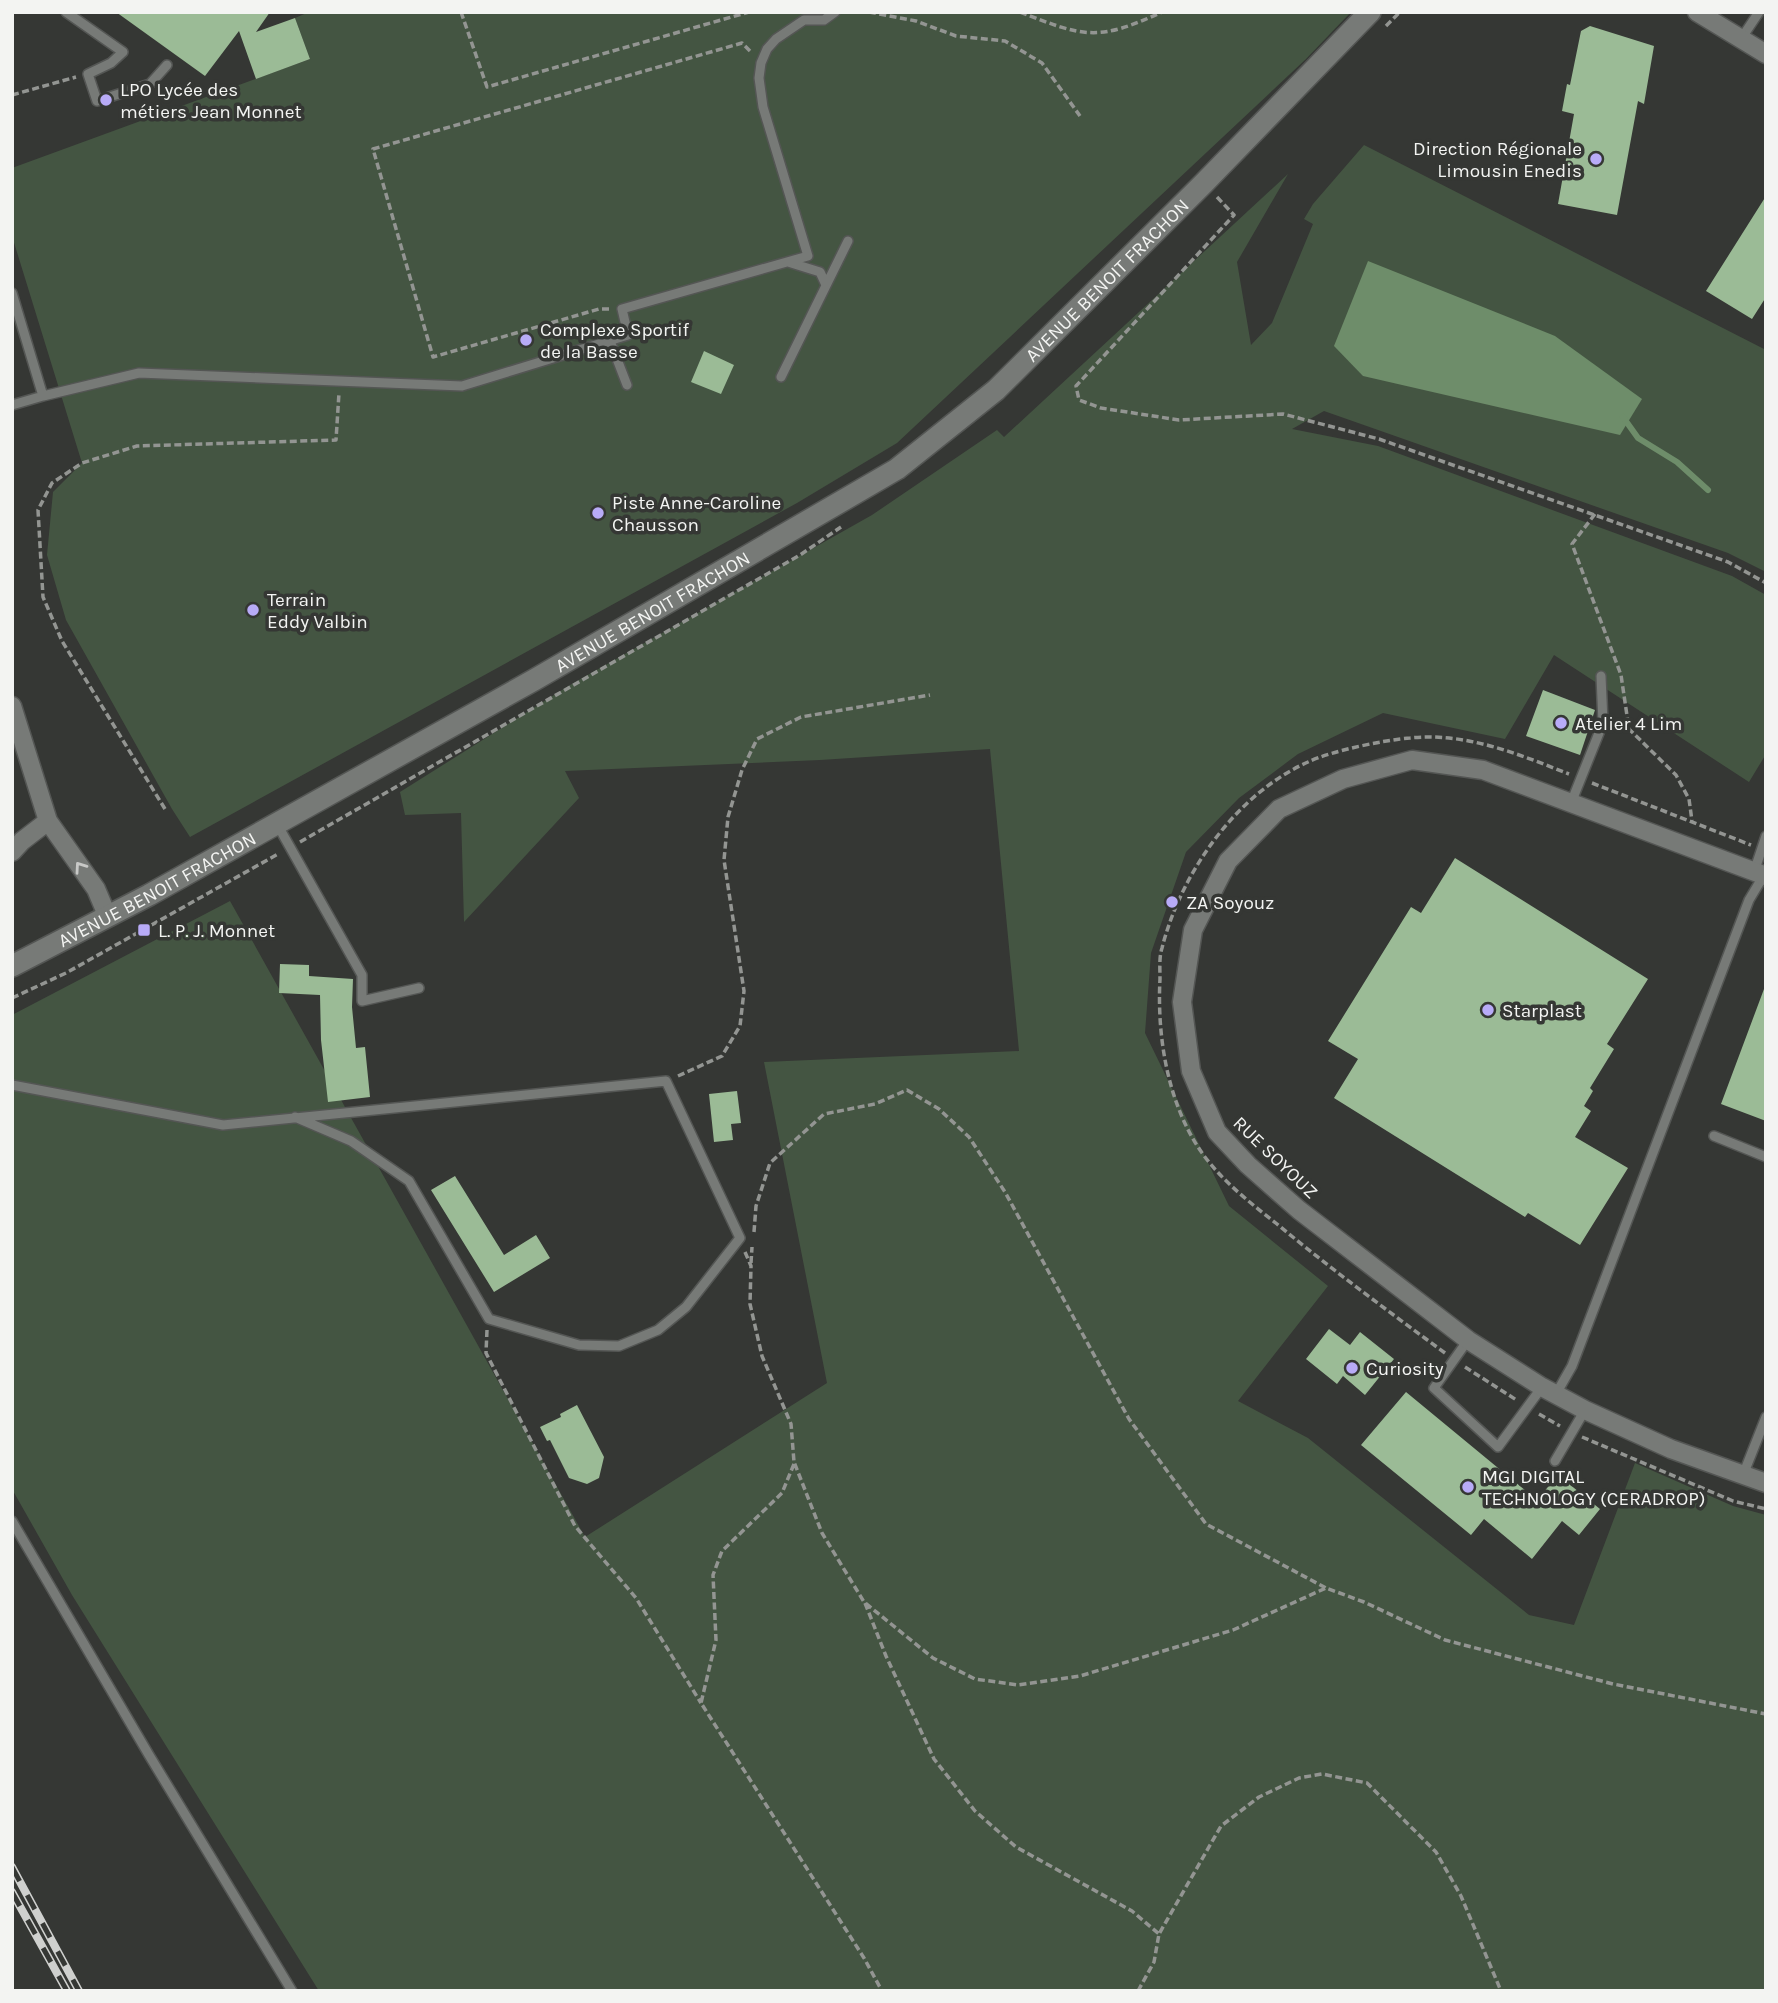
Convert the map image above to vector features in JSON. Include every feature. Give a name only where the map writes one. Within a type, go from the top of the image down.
[{"type":"main road","name":"AVENUE BENOIT FRACHON","points":[[12,966],[149,895],[534,680],[897,470],[996,390],[1195,192],[1370,12]]},
{"type":"street","points":[[1697,12],[1766,54]]},
{"type":"street","points":[[12,706],[48,821],[96,889],[107,915]]},
{"type":"street","name":"RUE SOYOUZ","points":[[1761,874],[1483,770],[1412,760],[1343,779],[1279,809],[1228,861],[1193,930],[1182,1002],[1191,1071],[1217,1132],[1248,1165],[1299,1210],[1468,1340],[1549,1390],[1585,1410],[1671,1449],[1766,1483]]},
{"type":"street","points":[[12,852],[48,821]]},
{"type":"lane","points":[[66,12],[123,52],[111,63],[88,74],[97,101],[150,84],[167,65]]},
{"type":"lane","points":[[12,405],[139,373],[462,386],[628,335],[622,309],[808,256],[763,107],[759,78],[761,63],[767,50],[801,16],[824,20],[835,12]]},
{"type":"lane","points":[[1741,39],[1759,12]]},
{"type":"lane","points":[[780,377],[848,241]]},
{"type":"lane","points":[[787,262],[820,272],[826,285]]},
{"type":"lane","points":[[12,293],[43,396]]},
{"type":"lane","points":[[610,341],[627,385]]},
{"type":"lane","points":[[1571,803],[1603,723],[1601,676]]},
{"type":"lane","points":[[277,824],[362,975],[362,1001],[419,988]]},
{"type":"lane","points":[[1468,1340],[1434,1388],[1499,1447],[1526,1407],[1549,1390],[1572,1366],[1761,874],[1764,841]]},
{"type":"lane","points":[[12,1086],[223,1125],[295,1117],[666,1082],[740,1238],[686,1307],[658,1330],[619,1346],[579,1345],[488,1318],[409,1181],[351,1141],[295,1117]]},
{"type":"lane","points":[[1714,1136],[1766,1157]]},
{"type":"lane","points":[[1555,1461],[1585,1410]]},
{"type":"lane","points":[[1743,1475],[1766,1417]]},
{"type":"lane","points":[[12,1521],[292,1991]]},
{"type":"path","points":[[461,12],[487,87],[749,12]]},
{"type":"path","points":[[869,12],[916,21],[956,36],[1005,41],[1042,63],[1080,116]]},
{"type":"path","points":[[1020,12],[1070,31],[1087,34],[1130,27],[1162,12]]},
{"type":"path","points":[[622,309],[599,309],[433,357],[373,149],[742,43],[761,63]]},
{"type":"path","points":[[12,95],[88,74]]},
{"type":"path","points":[[1217,197],[1234,215],[1076,386],[1079,400],[1101,408],[1179,420],[1283,414],[1379,439],[1728,562],[1766,583]]},
{"type":"path","points":[[164,809],[62,641],[43,597],[38,510],[52,482],[82,463],[137,446],[336,440],[339,381]]},
{"type":"path","points":[[1595,514],[1572,544],[1621,675],[1629,729],[1676,775],[1689,799],[1692,821]]},
{"type":"path","points":[[666,1082],[722,1056],[740,1026],[744,991],[724,860],[728,817],[742,771],[757,739],[802,717],[929,695]]},
{"type":"path","points":[[1764,841],[1692,821],[1503,748],[1455,738],[1412,737],[1357,748],[1308,762],[1269,786],[1233,815],[1195,868],[1177,901],[1161,950],[1159,995],[1160,1045],[1182,1115],[1198,1147],[1230,1185],[1313,1254],[1454,1360],[1526,1407],[1573,1433],[1733,1501],[1766,1509]]},
{"type":"path","points":[[1159,1934],[1132,1910],[1016,1847],[975,1811],[934,1759],[864,1602],[822,1533],[794,1462],[791,1424],[762,1356],[750,1304],[756,1206],[770,1163],[824,1114],[875,1104],[907,1090],[939,1109],[969,1137],[1005,1192],[1129,1419],[1206,1524],[1326,1588],[1364,1602],[1445,1640],[1613,1684],[1766,1714]]},
{"type":"path","points":[[740,1238],[751,1266]]},
{"type":"path","points":[[488,1318],[486,1353],[575,1526],[636,1598],[864,1958],[882,1991]]},
{"type":"path","points":[[701,1703],[716,1640],[713,1575],[722,1552],[782,1493],[794,1462]]},
{"type":"path","points":[[864,1602],[933,1658],[975,1679],[1018,1685],[1080,1676],[1233,1630],[1326,1588]]},
{"type":"path","points":[[1138,1991],[1154,1962],[1159,1934],[1221,1826],[1259,1797],[1298,1778],[1322,1774],[1367,1783],[1436,1852],[1461,1896],[1501,1991]]},
{"type":"shaded area","name":"Complexe Sportif de la Basse","points":[[309,12],[1351,12],[1306,59],[897,443],[797,503],[190,837],[66,620],[47,555],[53,492],[82,463],[12,236],[12,168],[310,59],[295,18]]},
{"type":"shaded area","points":[[1364,145],[1766,350],[1766,572],[1728,553],[1324,411],[1292,429],[1378,446],[1732,576],[1766,595],[1766,754],[1749,782],[1554,655],[1505,739],[1383,713],[1298,754],[1239,798],[1186,852],[1151,953],[1145,1033],[1229,1206],[1328,1286],[1238,1401],[1308,1438],[1529,1615],[1574,1625],[1635,1463],[1733,1506],[1766,1515],[1766,1991],[319,1991],[72,1595],[12,1489],[12,1015],[230,901],[585,1537],[827,1383],[764,1062],[1019,1051],[990,749],[820,760],[565,771],[579,798],[464,922],[461,813],[405,815],[400,792],[570,685],[872,515],[997,430],[1004,437],[1288,174],[1237,262],[1251,345],[1272,323],[1313,224],[1304,219],[1313,204]]},
{"type":"shaded area","points":[[1368,261],[1555,336],[1642,399],[1620,435],[1363,376],[1334,346]]},
{"type":"building","points":[[116,12],[270,12],[256,32],[295,18],[310,59],[256,79],[239,31],[205,76]]},
{"type":"building","name":"Direction Régionale Limousin Enedis","points":[[1590,26],[1654,46],[1644,104],[1638,101],[1617,215],[1558,204],[1574,114],[1562,111],[1581,31]]},
{"type":"building","points":[[1766,196],[1766,297],[1752,319],[1706,291]]},
{"type":"building","points":[[704,351],[734,365],[721,394],[691,382]]},
{"type":"building","name":"Atelier 4 Lim","points":[[1543,690],[1595,710],[1580,755],[1526,736]]},
{"type":"building","name":"Starplast","points":[[1455,858],[1648,979],[1607,1044],[1614,1049],[1590,1088],[1593,1091],[1584,1106],[1591,1111],[1575,1137],[1628,1168],[1580,1245],[1528,1213],[1525,1217],[1334,1098],[1358,1059],[1328,1041],[1411,907],[1421,913]]},
{"type":"building","points":[[280,964],[309,965],[309,976],[353,979],[352,1007],[356,1048],[365,1047],[370,1097],[328,1102],[321,1040],[320,995],[279,993]]},
{"type":"building","points":[[1766,989],[1766,1121],[1721,1104]]},
{"type":"building","points":[[737,1091],[741,1123],[731,1124],[733,1140],[714,1142],[709,1094]]},
{"type":"building","points":[[455,1176],[504,1255],[536,1235],[550,1258],[494,1292],[431,1190]]},
{"type":"building","name":"Curiosity","points":[[1329,1329],[1350,1345],[1360,1332],[1394,1359],[1365,1395],[1343,1376],[1337,1384],[1306,1359]]},
{"type":"building","name":"MGI DIGITAL TECHNOLOGY (CERADROP)","points":[[1406,1392],[1537,1500],[1558,1475],[1600,1509],[1579,1535],[1562,1521],[1532,1559],[1484,1519],[1471,1535],[1361,1445]]},
{"type":"building","points":[[577,1405],[604,1457],[599,1478],[587,1484],[569,1478],[550,1440],[547,1441],[540,1427],[561,1417],[560,1414]]},
{"type":"waterway","points":[[1623,417],[1638,438],[1677,462],[1708,490]]},
{"type":"railway","points":[[12,1867],[79,1991]]},
{"type":"railway","points":[[12,1892],[67,1991]]},
{"type":"place","name":"LPO Lycée des métiers Jean Monnet","points":[[106,100]]},
{"type":"place","name":"Direction Régionale Limousin Enedis","points":[[1596,159]]},
{"type":"place","name":"Complexe Sportif de la Basse","points":[[526,340]]},
{"type":"place","name":"Piste Anne-Caroline Chausson","points":[[598,513]]},
{"type":"place","name":"Terrain Eddy Valbin","points":[[253,610]]},
{"type":"place","name":"Atelier 4 Lim","points":[[1561,723]]},
{"type":"place","name":"ZA Soyouz","points":[[1172,902]]},
{"type":"place","name":"L. P. J. Monnet","points":[[144,930]]},
{"type":"place","name":"Starplast","points":[[1488,1010]]},
{"type":"place","name":"Curiosity","points":[[1352,1368]]},
{"type":"place","name":"MGI DIGITAL TECHNOLOGY (CERADROP)","points":[[1468,1487]]}]
